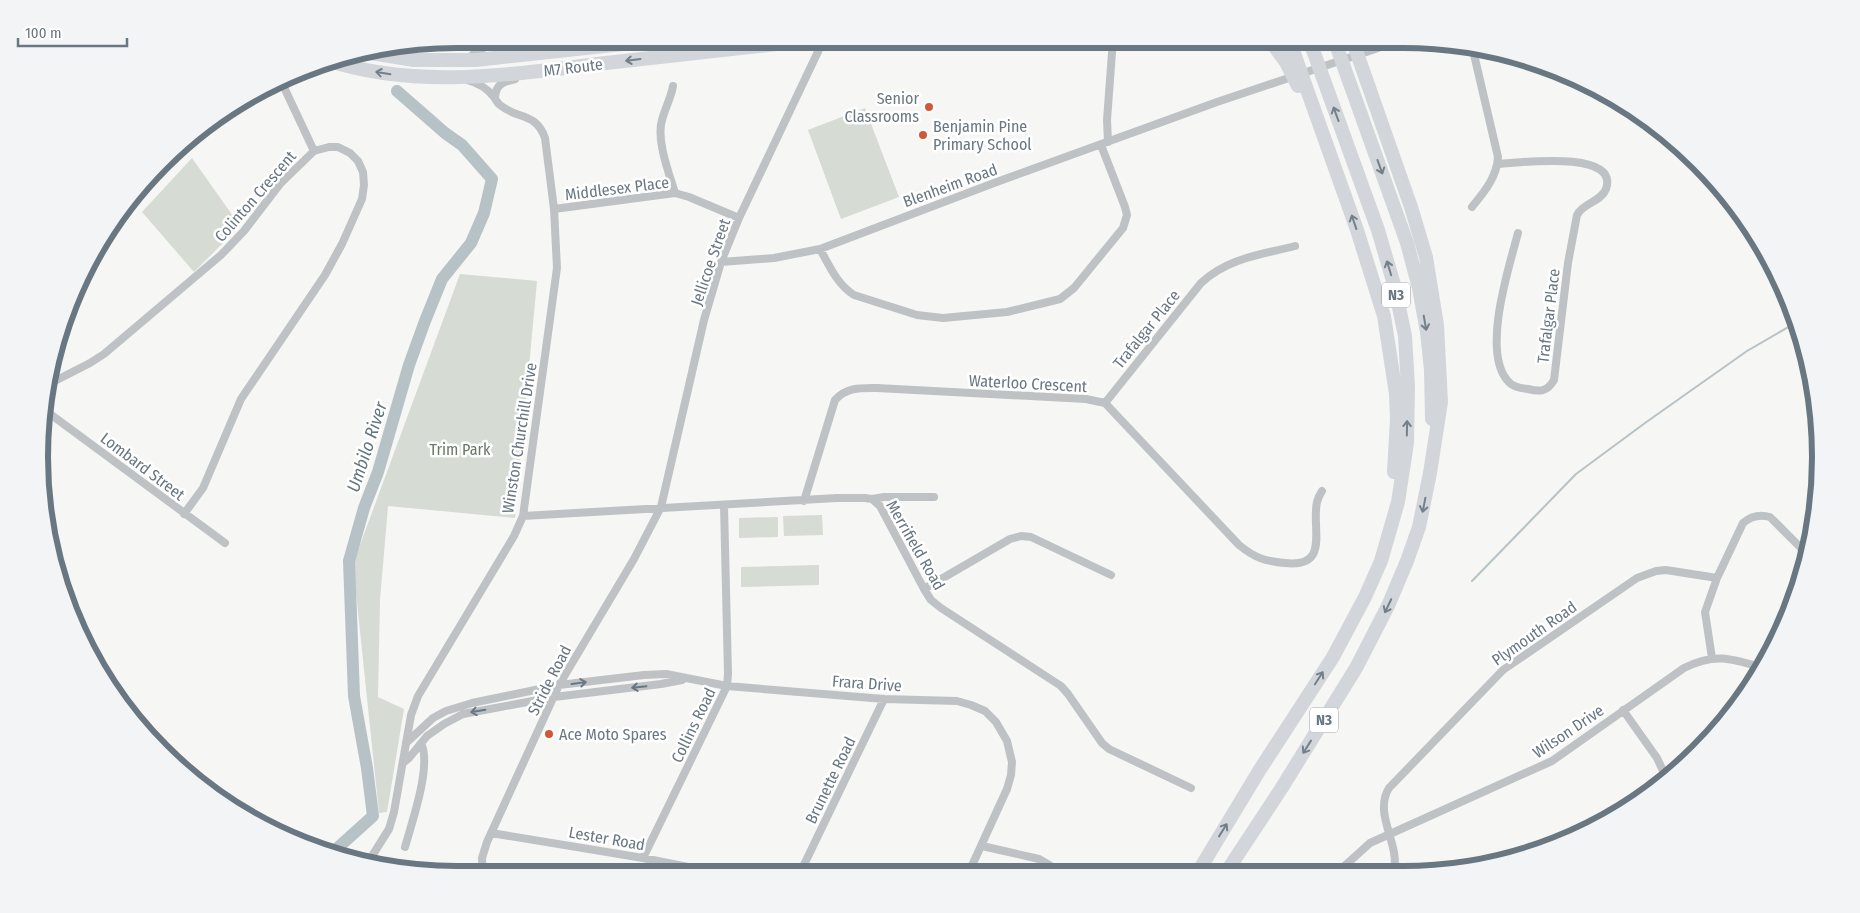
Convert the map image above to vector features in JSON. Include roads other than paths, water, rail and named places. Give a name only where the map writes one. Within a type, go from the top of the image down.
[{"type":"highway","name":"M7 Route","points":[[381,54],[414,60],[494,59],[590,48]]},
{"type":"highway","name":"M7 Route","points":[[341,64],[388,74],[458,78],[742,48]]},
{"type":"highway","points":[[1276,48],[1286,62],[1340,181]]},
{"type":"highway","points":[[1292,48],[1378,294],[1388,338],[1396,394],[1396,449],[1393,496],[1381,561]]},
{"type":"highway","name":"N3","points":[[1202,866],[1259,771],[1333,657],[1364,597],[1381,561],[1398,502],[1407,443],[1408,387],[1404,336],[1395,288],[1378,230],[1311,48]]},
{"type":"highway","name":"N3","points":[[1231,866],[1356,668],[1388,606],[1407,562],[1419,527],[1432,457],[1431,370],[1427,332],[1419,288],[1404,235],[1337,48]]},
{"type":"highway","points":[[1355,48],[1417,226],[1431,279],[1440,347],[1441,402],[1432,457]]},
{"type":"street","points":[[456,60],[479,53],[485,48]]},
{"type":"street","points":[[499,48],[505,52],[537,54]]},
{"type":"street","name":"Jellicoe Street","points":[[661,507],[704,320],[721,262],[739,218],[819,48]]},
{"type":"street","points":[[820,249],[837,280],[845,289],[854,294],[917,316],[943,318],[1007,312],[1060,299],[1074,288],[1126,222],[1125,207],[1105,143],[1112,48]]},
{"type":"street","name":"Blenheim Road","points":[[721,262],[774,258],[820,249],[1105,143],[1378,48]]},
{"type":"street","points":[[1472,207],[1486,189],[1498,164],[1496,142],[1474,54]]},
{"type":"street","points":[[495,97],[499,84],[538,71]]},
{"type":"street","name":"Winston Churchill Drive","points":[[372,857],[389,829],[394,812],[411,715],[418,696],[514,536],[523,516],[557,268],[554,209],[545,138],[542,131],[531,118],[499,104],[495,97],[481,85],[458,78]]},
{"type":"street","points":[[284,86],[314,151]]},
{"type":"street","points":[[673,86],[661,120],[661,133],[675,193]]},
{"type":"street","name":"Colinton Crescent","points":[[54,381],[104,354],[222,255],[244,231],[280,184],[314,151],[338,147],[358,161],[363,172],[362,199],[342,244],[325,274],[240,398],[203,488],[184,514]]},
{"type":"street","name":"Trafalgar Place","points":[[1498,164],[1569,160],[1591,165],[1604,174],[1606,180],[1607,185],[1602,195],[1582,208],[1577,214],[1568,263],[1554,380],[1550,387],[1544,391],[1515,386],[1508,381],[1499,363],[1496,344],[1497,326],[1509,265],[1518,233]]},
{"type":"street","name":"Middlesex Place","points":[[554,209],[675,193],[690,197],[739,218]]},
{"type":"street","name":"Trafalgar Place","points":[[1105,403],[1201,283],[1212,272],[1240,260],[1295,246]]},
{"type":"street","name":"Waterloo Crescent","points":[[804,501],[835,400],[852,389],[877,388],[1086,399],[1105,403],[1239,545],[1252,556],[1268,562],[1291,564],[1305,562],[1312,556],[1316,549],[1317,500],[1322,491]]},
{"type":"street","name":"Lombard Street","points":[[50,413],[225,543]]},
{"type":"street","points":[[872,499],[934,497]]},
{"type":"street","name":"Merrifield Road","points":[[523,516],[837,498],[872,499],[880,506],[931,600],[940,608],[1061,686],[1109,750],[1191,788]]},
{"type":"street","name":"Collins Road","points":[[643,858],[727,686],[724,505]]},
{"type":"street","name":"Stride Road","points":[[482,866],[484,850],[491,833],[559,685],[634,559],[661,507]]},
{"type":"street","points":[[1712,658],[1704,612],[1717,578],[1743,523],[1751,517],[1770,517],[1802,549]]},
{"type":"street","points":[[924,589],[1010,539],[1021,536],[1031,537],[1111,575]]},
{"type":"street","name":"Plymouth Road","points":[[1394,866],[1394,849],[1389,834],[1384,801],[1389,788],[1492,680],[1512,663],[1552,638],[1637,578],[1648,573],[1666,570],[1717,578]]},
{"type":"street","name":"Wilson Drive","points":[[1345,866],[1370,843],[1544,766],[1684,668],[1712,658],[1735,659],[1755,665]]},
{"type":"street","name":"Frara Drive","points":[[406,744],[427,723],[446,711],[472,703],[559,685],[644,674],[666,674],[727,686],[884,699],[957,701],[985,711],[996,722],[1007,741],[1012,762],[1007,788],[982,846]]},
{"type":"street","name":"Frara Drive","points":[[403,763],[410,758],[427,736],[463,714],[554,697],[661,684],[686,679]]},
{"type":"street","name":"Brunette Road","points":[[803,866],[884,699]]},
{"type":"street","points":[[1623,710],[1657,758],[1664,771]]},
{"type":"street","points":[[411,715],[419,722],[427,723]]},
{"type":"street","points":[[405,847],[424,772],[426,754],[422,743]]},
{"type":"street","name":"Lester Road","points":[[491,833],[683,866]]},
{"type":"street","points":[[973,866],[982,846],[1040,859],[1051,866]]},
{"type":"waterway","name":"Umbilo River","points":[[338,848],[373,816],[367,768],[354,696],[349,561],[364,508],[378,472],[409,365],[425,321],[442,279],[471,243],[484,213],[492,179],[462,145],[445,133],[397,91]]},
{"type":"waterway","points":[[1472,581],[1576,474],[1747,351],[1791,325]]},
{"type":"place","name":"Senior Classrooms","points":[[929,107]]},
{"type":"place","name":"Benjamin Pine Primary School","points":[[923,135]]},
{"type":"place","name":"Ace Moto Spares","points":[[549,734]]},
{"type":"park label","name":"Trim Park","points":[[460,449]]}]
